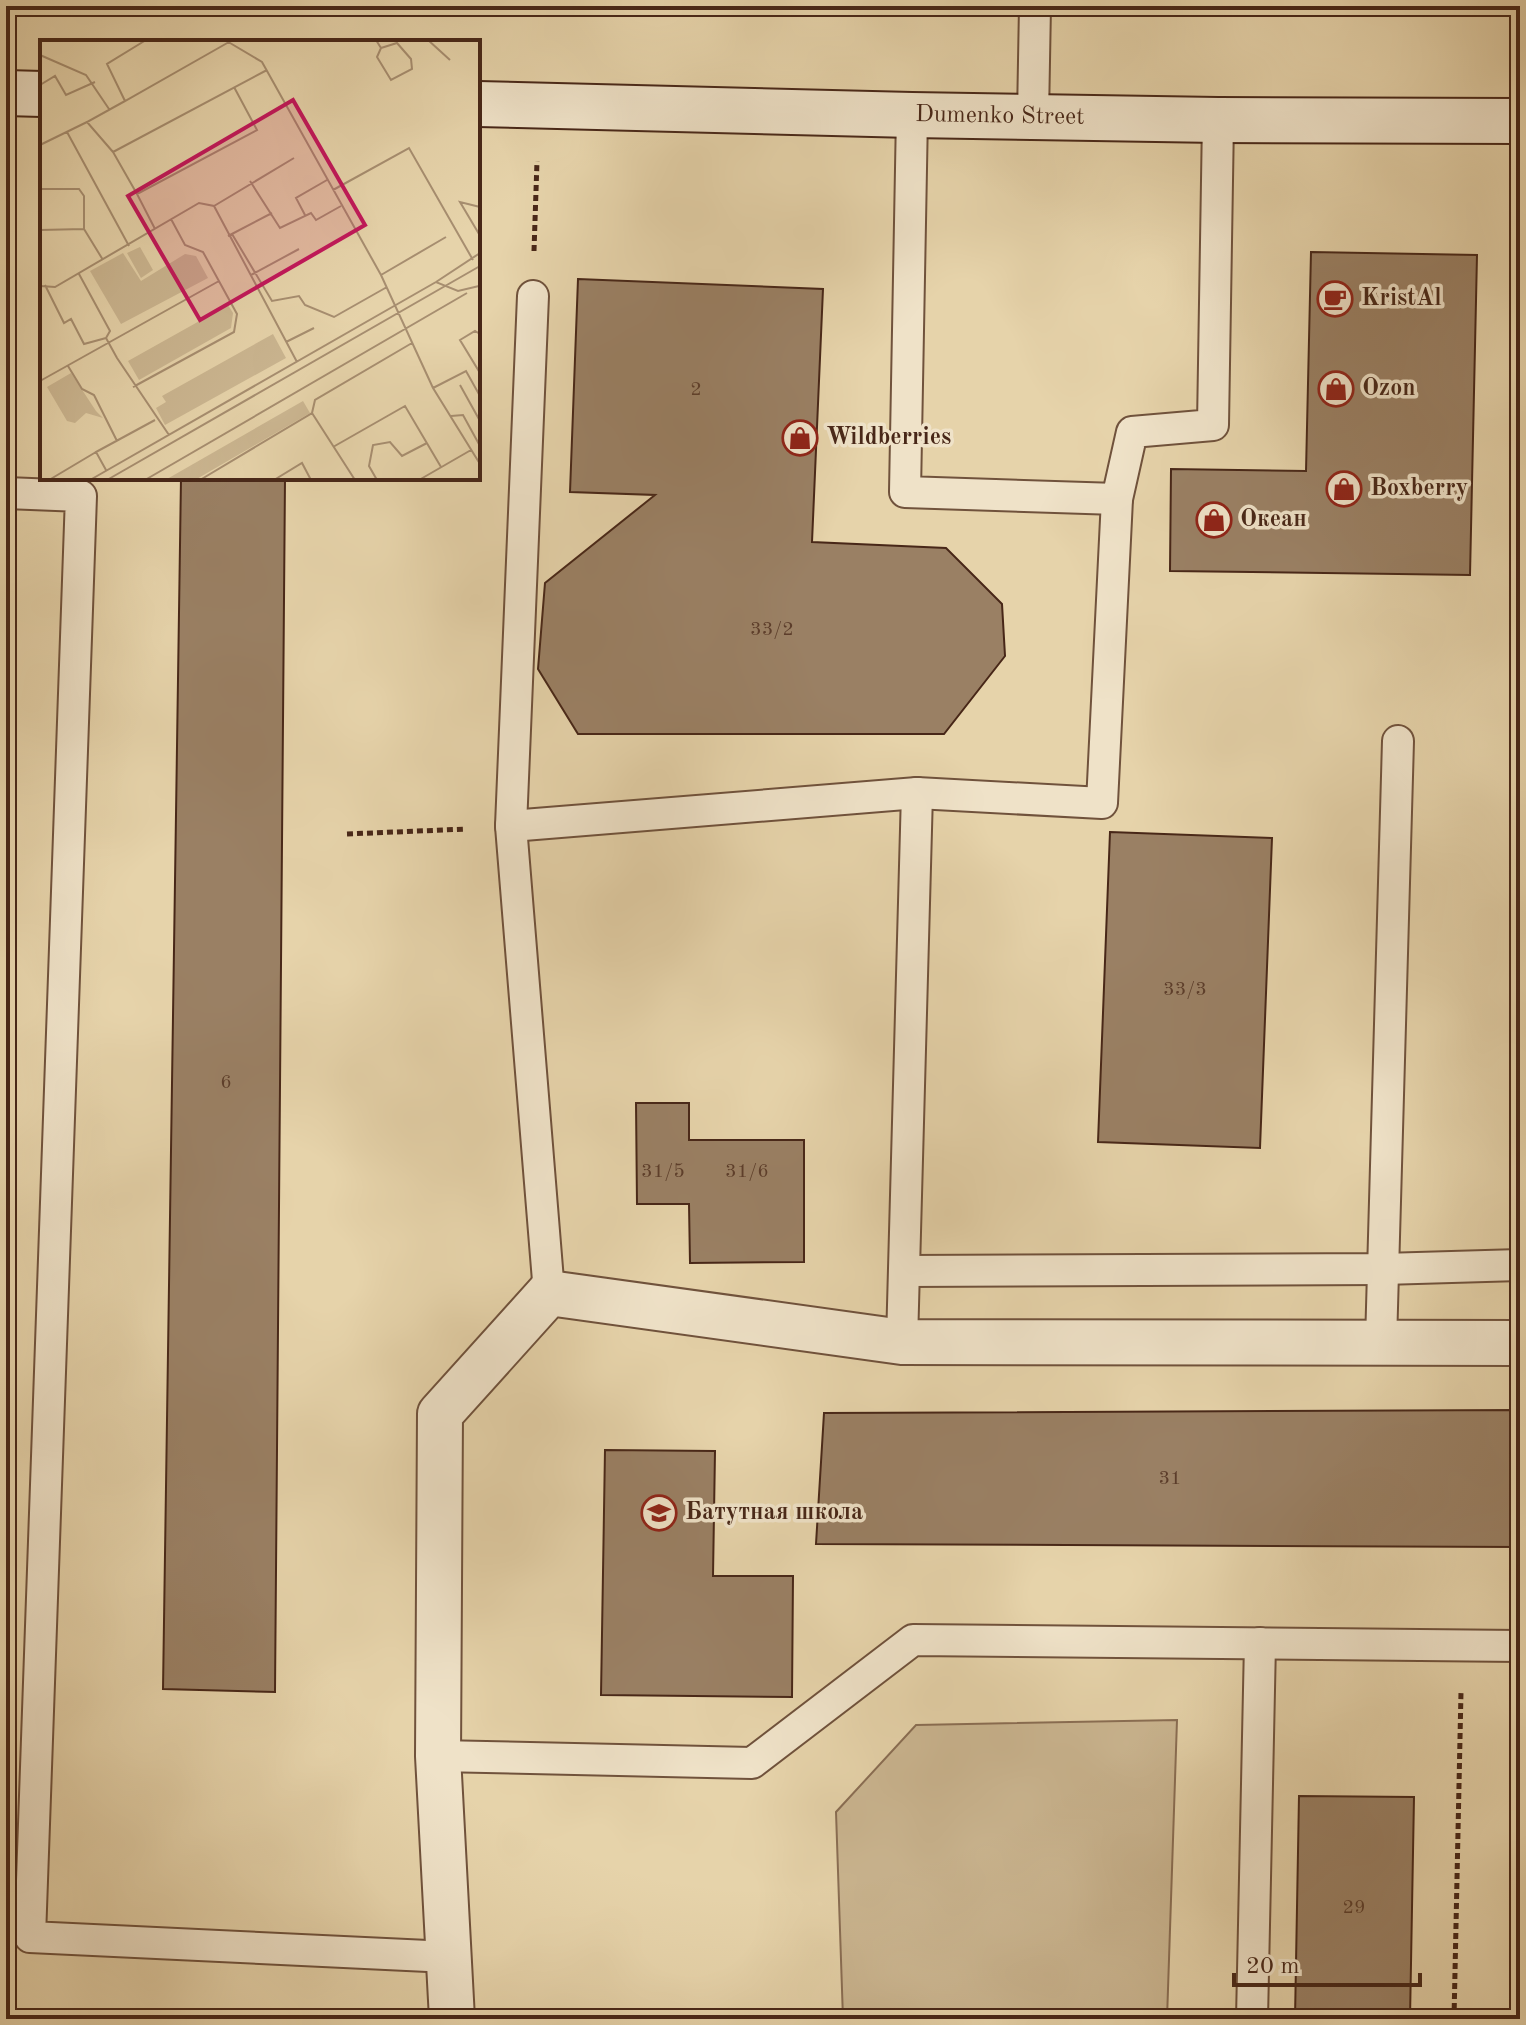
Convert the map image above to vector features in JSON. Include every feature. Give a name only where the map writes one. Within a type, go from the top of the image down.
[{"type":"street","points":[[6,93],[40,94]]},
{"type":"street","name":"Dumenko Street","points":[[480,104],[1218,120],[1520,121]]},
{"type":"street","points":[[452,2019],[438,1756],[440,1414],[549,1293],[902,1342],[1520,1343]]},
{"type":"lane","points":[[1033,116],[1035,6]]},
{"type":"lane","points":[[912,115],[905,492],[1117,499]]},
{"type":"lane","points":[[511,826],[917,793],[1102,803],[1117,499],[1132,432],[1213,425],[1218,120]]},
{"type":"lane","points":[[533,296],[511,826],[549,1293]]},
{"type":"lane","points":[[6,493],[81,496],[18,1937],[449,1957]]},
{"type":"lane","points":[[1381,1343],[1398,741]]},
{"type":"lane","points":[[902,1342],[917,793]]},
{"type":"lane","points":[[905,1271],[1383,1269],[1520,1265]]},
{"type":"lane","points":[[438,1756],[752,1763],[913,1640],[1520,1646]]},
{"type":"lane","points":[[1252,2019],[1260,1643]]},
{"type":"path","points":[[533,296],[538,106]]},
{"type":"path","points":[[347,834],[511,826]]},
{"type":"path","points":[[1454,2019],[1462,1646]]},
{"type":"shaded area","points":[[1177,1720],[1167,2019],[843,2019],[836,1812],[916,1725]]},
{"type":"building","points":[[1311,252],[1477,255],[1470,575],[1170,571],[1171,469],[1306,471]]},
{"type":"building","points":[[578,279],[823,289],[812,542],[946,548],[1002,604],[1005,656],[944,734],[578,734],[538,669],[545,583],[655,495],[570,492]]},
{"type":"building","points":[[181,480],[285,480],[275,1692],[163,1689]]},
{"type":"building","points":[[1110,832],[1272,838],[1260,1148],[1098,1142]]},
{"type":"building","points":[[636,1103],[689,1103],[689,1140],[804,1140],[804,1262],[690,1263],[689,1204],[637,1204]]},
{"type":"building","points":[[1520,1410],[1520,1547],[816,1544],[824,1413]]},
{"type":"building","name":"Батутная школа","points":[[605,1450],[715,1451],[713,1576],[793,1576],[792,1697],[601,1695]]},
{"type":"building","points":[[1299,1796],[1414,1797],[1410,2019],[1295,2019]]},
{"type":"place","name":"KristAl","points":[[1335,299]]},
{"type":"place","name":"Ozon","points":[[1336,389]]},
{"type":"place","name":"Wildberries","points":[[800,438]]},
{"type":"place","name":"Boxberry","points":[[1344,489]]},
{"type":"place","name":"Океан","points":[[1214,520]]},
{"type":"place","name":"Батутная школа","points":[[659,1513]]}]
